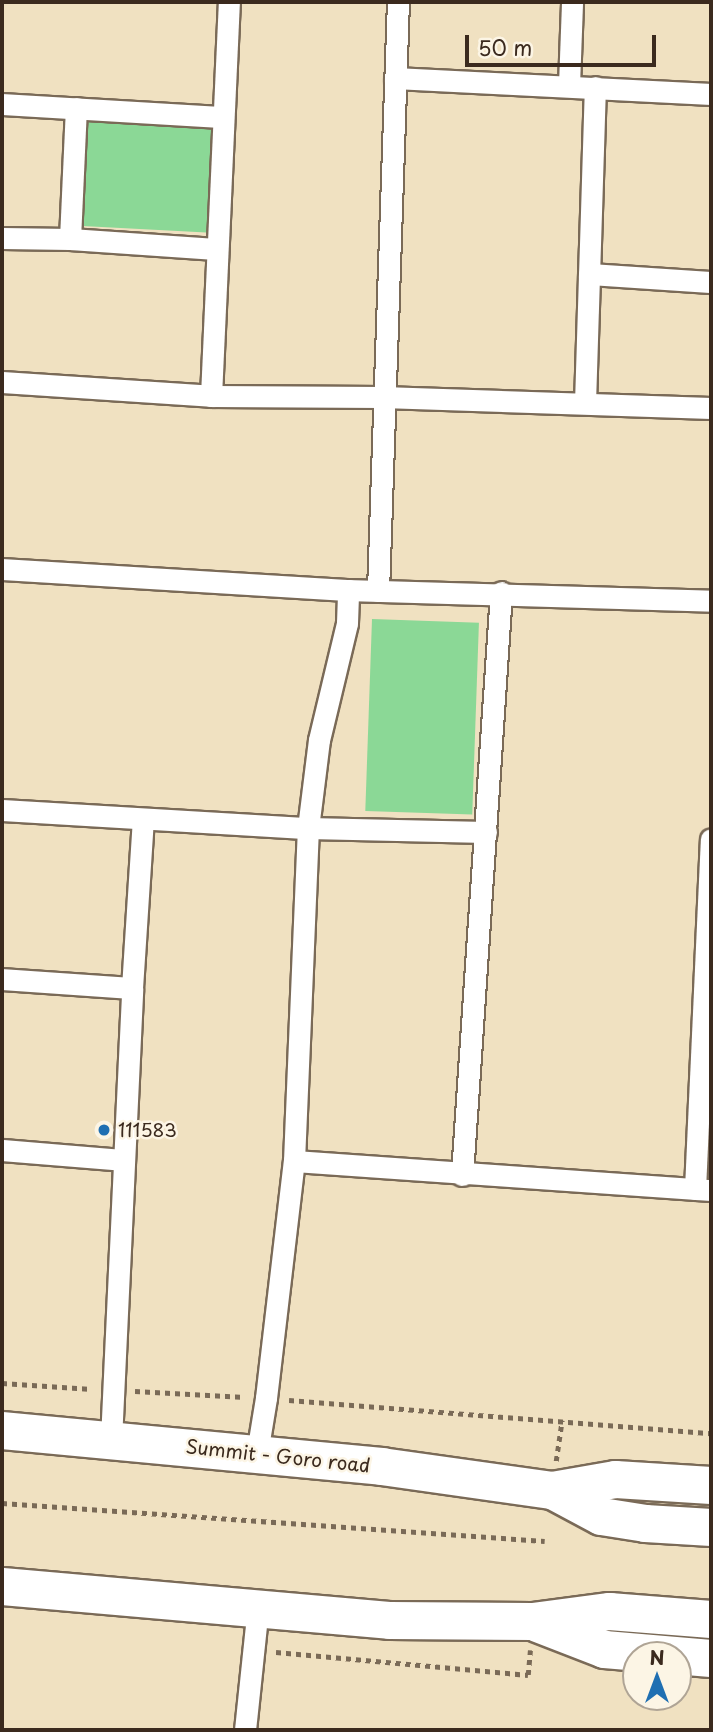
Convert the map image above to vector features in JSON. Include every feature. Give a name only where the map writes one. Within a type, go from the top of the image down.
[{"type":"highway","name":"Summit - Goro road","points":[[2,1430],[381,1466],[552,1490]]},
{"type":"highway","points":[[552,1490],[615,1479],[711,1485]]},
{"type":"highway","points":[[552,1490],[601,1516],[645,1523],[711,1527]]},
{"type":"highway","points":[[2,1586],[389,1620],[533,1621],[609,1611],[711,1619]]},
{"type":"highway","points":[[533,1621],[604,1649],[711,1658]]},
{"type":"street","points":[[211,396],[229,2]]},
{"type":"street","points":[[378,591],[382,397],[398,2]]},
{"type":"street","points":[[569,85],[572,2]]},
{"type":"street","points":[[395,78],[711,94]]},
{"type":"street","points":[[585,403],[595,87]]},
{"type":"street","points":[[2,104],[223,117]]},
{"type":"street","points":[[70,239],[76,108]]},
{"type":"street","points":[[2,238],[70,239],[216,249]]},
{"type":"street","points":[[589,274],[711,282]]},
{"type":"street","points":[[2,382],[211,396],[382,397],[711,408]]},
{"type":"street","points":[[2,569],[348,590],[501,592],[711,601]]},
{"type":"street","points":[[257,1453],[267,1398],[294,1161],[309,828],[318,740],[347,623],[348,590]]},
{"type":"street","points":[[462,1175],[501,592]]},
{"type":"street","points":[[2,810],[309,828],[486,832]]},
{"type":"street","points":[[111,1440],[132,988],[143,819]]},
{"type":"street","points":[[294,1161],[462,1175],[703,1189],[711,839]]},
{"type":"street","points":[[2,979],[132,988]]},
{"type":"street","points":[[2,1150],[124,1160]]},
{"type":"street","points":[[245,1730],[258,1607]]},
{"type":"path","points":[[2,1383],[267,1398],[711,1433]]},
{"type":"path","points":[[2,1503],[545,1541]]},
{"type":"path","points":[[254,1650],[528,1675],[533,1621]]},
{"type":"green space","points":[[84,112],[217,119],[211,233],[78,226]]},
{"type":"green space","points":[[372,619],[479,623],[472,815],[365,811]]},
{"type":"place","name":"111583","points":[[104,1130]]}]
